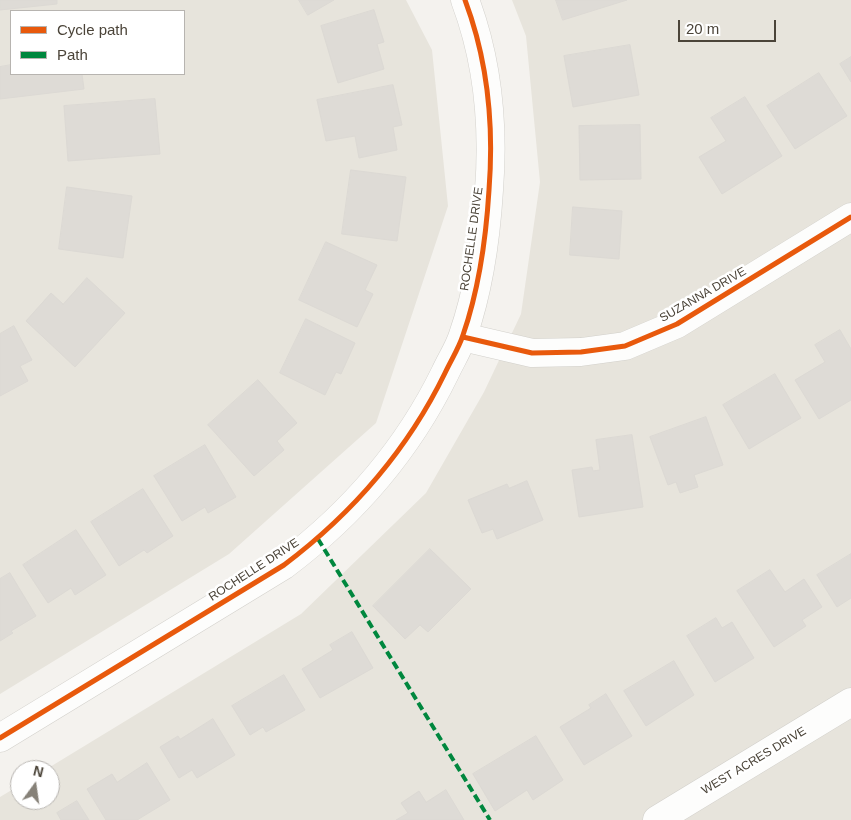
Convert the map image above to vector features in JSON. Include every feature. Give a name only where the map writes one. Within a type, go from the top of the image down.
[{"type":"street","name":"ROCHELLE DRIVE","points":[[0,738],[284,564],[318,539],[388,467],[436,393],[463,336],[478,283],[488,212],[492,151],[486,75],[465,0]]},
{"type":"street","name":"SUZANNA DRIVE","points":[[463,336],[532,353],[581,352],[625,346],[677,324],[851,218]]},
{"type":"street","name":"WEST ACRES DRIVE","points":[[657,820],[851,702]]},
{"type":"shaded area","points":[[0,0],[406,0],[432,50],[448,206],[376,423],[229,554],[0,694]]},
{"type":"shaded area","points":[[512,0],[851,0],[851,820],[0,820],[0,797],[10,791],[10,810],[60,810],[60,761],[301,614],[426,493],[484,392],[521,314],[540,182],[526,36]]},
{"type":"building","points":[[0,0],[57,0],[57,4],[0,10]]},
{"type":"building","points":[[299,0],[334,0],[308,15]]},
{"type":"building","points":[[556,0],[627,0],[563,20]]},
{"type":"building","points":[[374,10],[384,42],[377,44],[384,69],[338,83],[321,26]]},
{"type":"building","points":[[630,45],[639,95],[573,107],[564,56]]},
{"type":"building","points":[[851,57],[851,82],[840,64]]},
{"type":"building","points":[[10,65],[10,75],[82,75],[84,89],[0,99],[0,67]]},
{"type":"building","points":[[819,73],[847,116],[795,149],[767,106]]},
{"type":"building","points":[[393,85],[402,125],[393,127],[397,150],[359,158],[355,136],[326,141],[317,100]]},
{"type":"building","points":[[745,97],[782,156],[722,194],[699,157],[726,141],[711,118]]},
{"type":"building","points":[[155,99],[160,154],[68,161],[64,106]]},
{"type":"building","points":[[640,125],[641,179],[580,180],[579,126]]},
{"type":"building","points":[[351,170],[406,177],[397,241],[342,234]]},
{"type":"building","points":[[67,187],[132,196],[123,258],[59,249]]},
{"type":"building","points":[[573,207],[622,211],[619,259],[570,255]]},
{"type":"building","points":[[326,242],[377,265],[365,290],[373,294],[357,327],[299,300]]},
{"type":"building","points":[[87,278],[125,313],[75,367],[26,321],[51,293],[63,304]]},
{"type":"building","points":[[306,319],[355,343],[341,374],[336,372],[325,395],[280,373]]},
{"type":"building","points":[[14,326],[32,360],[20,366],[28,381],[0,396],[0,334]]},
{"type":"building","points":[[840,330],[851,349],[851,400],[819,419],[795,380],[825,362],[815,345]]},
{"type":"building","points":[[775,374],[801,418],[749,449],[723,405]]},
{"type":"building","points":[[258,380],[297,423],[277,441],[284,450],[254,476],[208,425]]},
{"type":"building","points":[[706,417],[723,465],[694,475],[698,487],[680,493],[676,482],[668,485],[650,437]]},
{"type":"building","points":[[632,435],[643,507],[579,517],[572,470],[592,467],[593,471],[600,470],[596,440]]},
{"type":"building","points":[[205,445],[236,497],[208,513],[205,507],[182,521],[154,476]]},
{"type":"building","points":[[527,481],[543,520],[497,539],[493,529],[482,533],[468,500],[507,484],[509,488]]},
{"type":"building","points":[[143,489],[173,536],[147,553],[144,550],[119,566],[91,522]]},
{"type":"building","points":[[76,530],[106,575],[75,595],[71,588],[48,603],[23,565]]},
{"type":"building","points":[[430,549],[471,589],[428,632],[420,625],[405,639],[373,606]]},
{"type":"building","points":[[851,554],[851,598],[837,607],[817,575]]},
{"type":"building","points":[[770,570],[785,592],[804,579],[822,607],[802,620],[806,626],[774,647],[737,591]]},
{"type":"building","points":[[10,573],[36,616],[11,631],[13,633],[0,641],[0,579]]},
{"type":"building","points":[[716,618],[722,628],[732,622],[754,658],[715,682],[687,636]]},
{"type":"building","points":[[352,632],[373,668],[320,698],[302,669],[333,650],[330,645]]},
{"type":"building","points":[[674,661],[694,695],[646,726],[624,691]]},
{"type":"building","points":[[284,675],[305,710],[266,732],[263,727],[250,735],[232,706]]},
{"type":"building","points":[[606,694],[632,736],[584,765],[560,727],[591,708],[589,705]]},
{"type":"building","points":[[213,719],[235,755],[197,778],[192,770],[179,778],[160,747],[178,736],[180,739]]},
{"type":"building","points":[[536,736],[563,780],[533,800],[527,790],[495,811],[473,774]]},
{"type":"building","points":[[147,763],[170,800],[137,820],[106,820],[87,789],[112,774],[117,782]]},
{"type":"building","points":[[446,790],[464,820],[396,820],[408,813],[401,803],[419,791],[426,802]]},
{"type":"building","points":[[77,801],[89,820],[61,820],[57,813]]},
{"type":"marked path","points":[[318,539],[490,820]]},
{"type":"cycle path","points":[[0,738],[284,565],[333,524],[355,502],[376,479],[414,429],[455,354],[469,318],[481,264],[486,227],[491,141],[488,94],[479,46],[465,0]]},
{"type":"cycle path","points":[[463,337],[532,353],[581,352],[625,346],[677,324],[851,217]]}]
